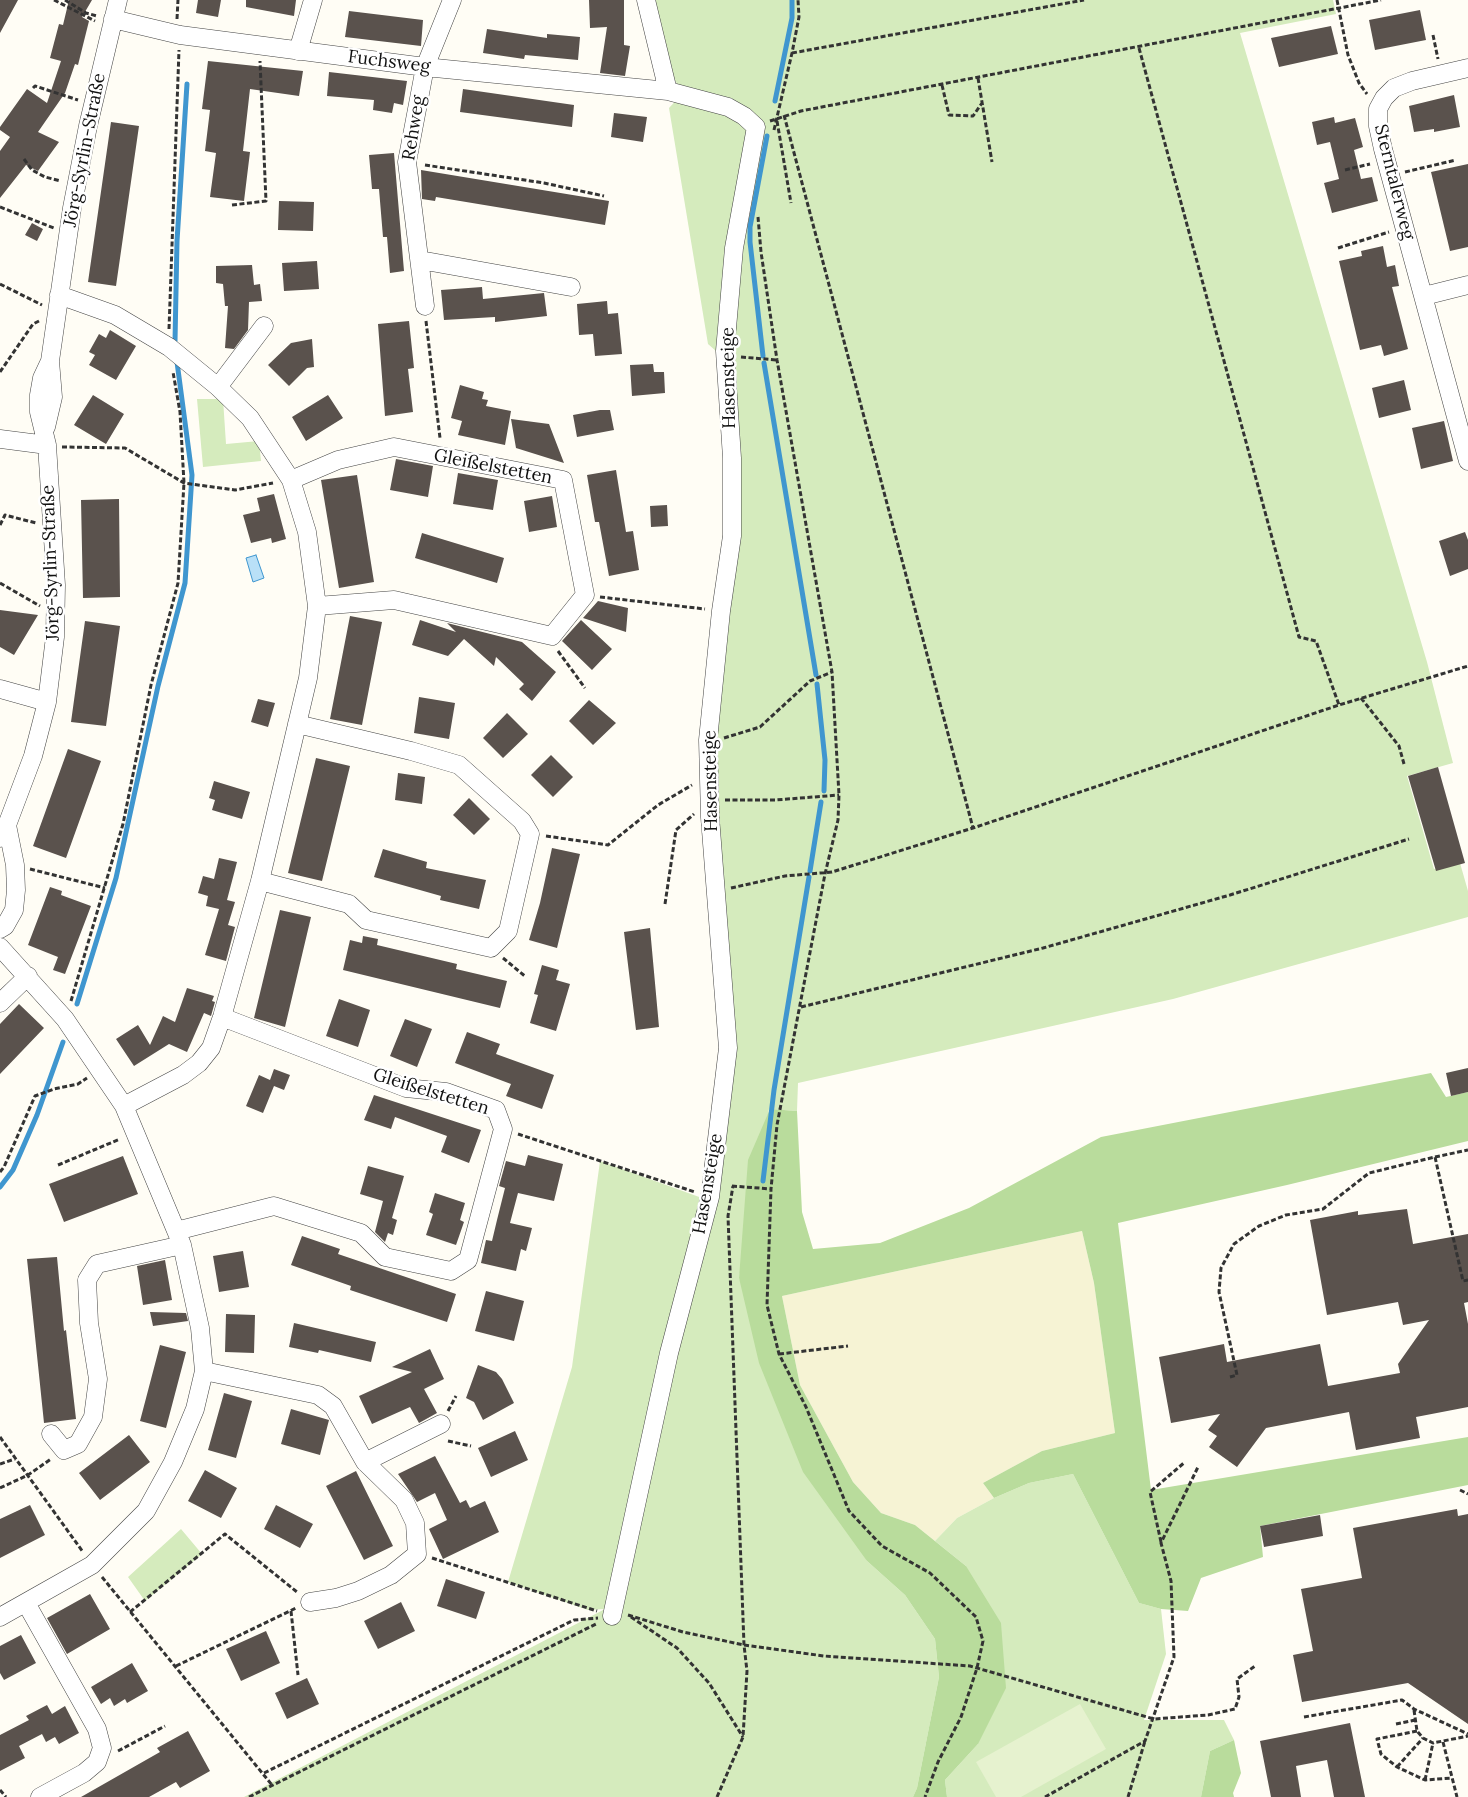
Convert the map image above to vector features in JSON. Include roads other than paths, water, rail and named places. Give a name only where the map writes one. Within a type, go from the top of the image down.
[{"type":"street","name":"Jörg-Syrlin-Straße","points":[[4,831],[33,756],[47,702],[55,637],[46,438],[53,397],[50,361],[76,184],[118,0]]},
{"type":"street","points":[[298,51],[313,0]]},
{"type":"street","name":"Rehweg","points":[[425,306],[407,162],[425,67],[452,0]]},
{"type":"street","points":[[646,0],[668,91]]},
{"type":"street","name":"Fuchsweg","points":[[112,23],[180,35],[425,67],[668,91]]},
{"type":"street","name":"Sterntalerweg","points":[[1468,68],[1394,88],[1384,98],[1378,109],[1378,126],[1388,168],[1468,461]]},
{"type":"street","name":"Hasensteige","points":[[620,1616],[669,1353],[711,1189],[728,1048],[708,776],[708,740],[721,611],[732,536],[732,458],[725,356],[734,248],[756,127],[744,116],[728,108],[668,91]]},
{"type":"street","points":[[420,260],[571,287]]},
{"type":"street","points":[[1424,296],[1468,285]]},
{"type":"street","points":[[59,295],[114,315],[168,347],[218,387],[250,418],[291,480],[306,532],[317,606],[308,678],[260,881],[222,1017],[211,1048],[199,1063],[183,1075],[124,1106]]},
{"type":"street","points":[[218,387],[264,326]]},
{"type":"street","points":[[0,439],[46,438]]},
{"type":"street","name":"Gleißelstetten","points":[[291,480],[338,460],[394,447],[563,480],[584,595],[552,636],[394,600],[317,606]]},
{"type":"street","points":[[0,689],[47,702]]},
{"type":"street","points":[[260,881],[348,904],[366,920],[491,948],[508,931],[530,834],[522,821],[459,765],[411,751],[297,724]]},
{"type":"street","points":[[0,929],[10,919],[14,910],[15,865],[4,831]]},
{"type":"street","points":[[0,947],[65,1019],[124,1106],[179,1238],[200,1328],[204,1371],[195,1409],[177,1453],[146,1512],[92,1565],[0,1617]]},
{"type":"street","points":[[0,1003],[28,976]]},
{"type":"street","name":"Gleißelstetten","points":[[51,1434],[64,1450],[78,1444],[93,1418],[98,1379],[89,1323],[87,1280],[97,1264],[274,1206],[361,1233],[385,1257],[451,1271],[468,1260],[504,1130],[496,1110],[446,1092],[406,1088],[222,1017]]},
{"type":"street","points":[[204,1371],[318,1394],[333,1406],[365,1462],[404,1500],[415,1523],[418,1554],[391,1575],[358,1591],[336,1598],[310,1602]]},
{"type":"street","points":[[365,1462],[441,1424]]},
{"type":"street","points":[[26,1603],[97,1729],[102,1748],[97,1762],[84,1773],[40,1797]]},
{"type":"water","points":[[256,555],[264,578],[253,582],[246,558]]},
{"type":"waterway","points":[[775,101],[792,18],[792,0]]},
{"type":"waterway","points":[[175,341],[177,241],[187,84]]},
{"type":"waterway","points":[[763,356],[750,242],[750,227],[767,136]]},
{"type":"waterway","points":[[77,1004],[116,878],[158,686],[185,583],[192,475],[177,362]]},
{"type":"waterway","points":[[764,363],[816,675]]},
{"type":"waterway","points":[[817,684],[825,760],[824,791]]},
{"type":"waterway","points":[[810,871],[821,802]]},
{"type":"waterway","points":[[763,1181],[774,1090],[809,877]]},
{"type":"waterway","points":[[0,1187],[13,1170],[37,1115],[63,1042]]}]
